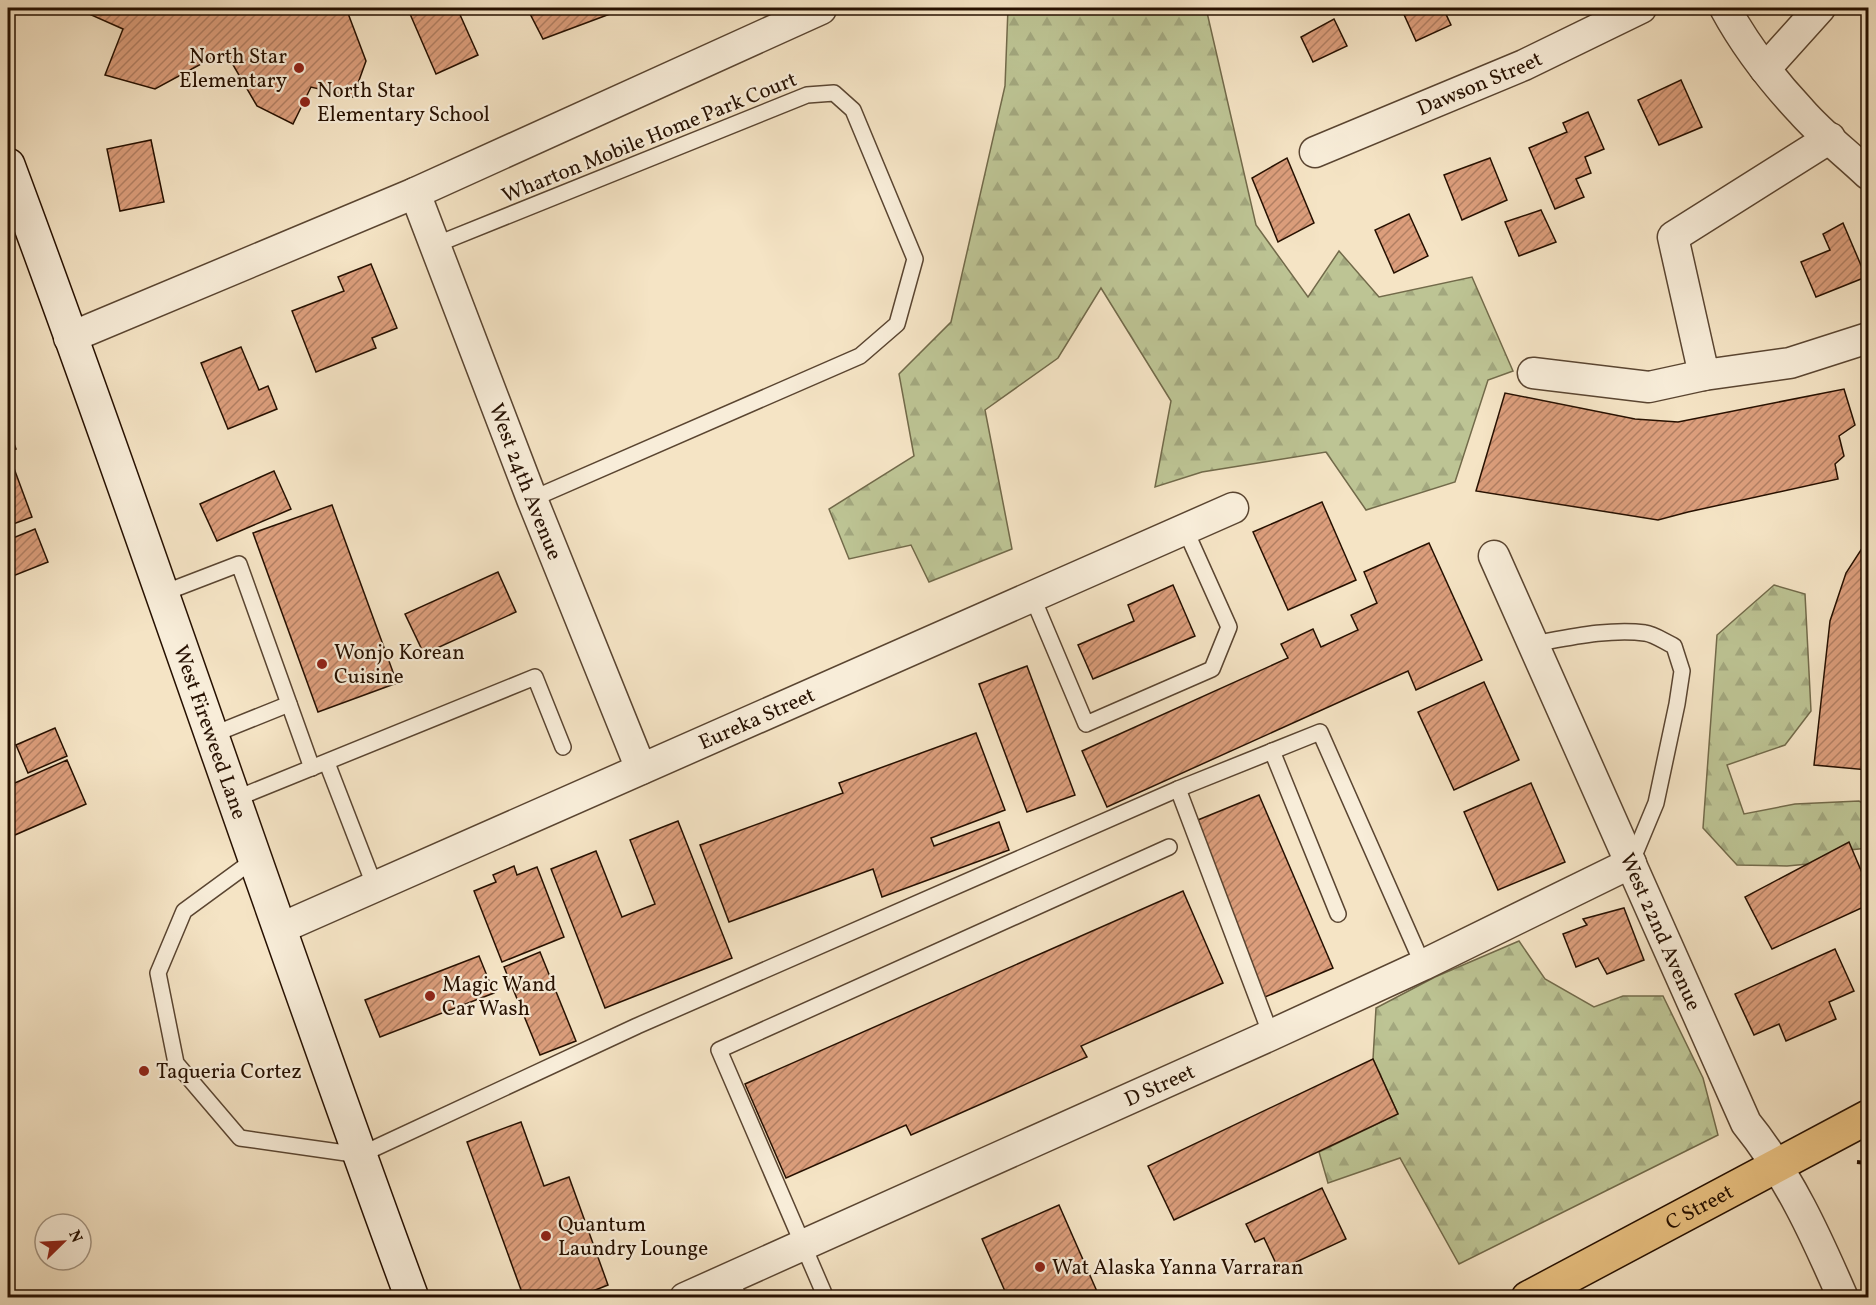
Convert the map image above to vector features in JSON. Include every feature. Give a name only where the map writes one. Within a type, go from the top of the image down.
[{"type":"main road","name":"West Fireweed Lane","points":[[10,183],[69,338],[412,1298]]},
{"type":"main road","name":"C Street","points":[[1532,1297],[1869,1117]]},
{"type":"street","name":"Dawson Street","points":[[1316,152],[1524,65],[1641,8]]},
{"type":"street","points":[[1725,8],[1765,69],[1802,112],[1869,174]]},
{"type":"street","points":[[1765,69],[1820,8]]},
{"type":"street","points":[[69,338],[415,193],[821,9]]},
{"type":"street","points":[[1704,375],[1673,237],[1830,138]]},
{"type":"street","name":"West 24th Avenue","points":[[415,193],[532,499],[641,769]]},
{"type":"street","points":[[1533,374],[1649,387],[1704,375],[1790,363],[1869,338]]},
{"type":"street","name":"Eureka Street","points":[[279,929],[1233,508]]},
{"type":"street","name":"West 22nd Avenue","points":[[1494,556],[1746,1123],[1778,1166],[1808,1220],[1843,1298]]},
{"type":"street","name":"D Street","points":[[685,1298],[734,1287],[804,1245],[1423,965],[1631,863]]},
{"type":"lane","name":"Wharton Mobile Home Park Court","points":[[435,245],[807,95],[834,93],[853,110],[915,259],[897,324],[860,356],[532,499]]},
{"type":"lane","points":[[1032,596],[1086,724],[1212,669],[1229,627],[1185,529]]},
{"type":"lane","points":[[161,594],[239,564],[289,704],[375,887]]},
{"type":"lane","points":[[1533,644],[1570,637],[1623,632],[1647,633],[1674,646],[1682,671],[1677,704],[1656,803],[1631,863]]},
{"type":"lane","points":[[235,799],[535,676],[563,747]]},
{"type":"lane","points":[[212,735],[289,704]]},
{"type":"lane","points":[[255,859],[184,911],[158,973],[176,1063],[240,1138],[360,1155],[637,1026],[1178,789],[1320,732],[1423,965]]},
{"type":"lane","points":[[1272,751],[1338,914]]},
{"type":"lane","points":[[1178,789],[1271,1035]]},
{"type":"lane","points":[[825,1298],[719,1050],[1170,847]]},
{"type":"path","points":[[1856,1162],[1869,1163]]},
{"type":"green space","points":[[1008,8],[1206,8],[1256,225],[1308,297],[1339,251],[1379,297],[1472,277],[1513,371],[1488,380],[1455,482],[1366,510],[1326,452],[1202,472],[1155,487],[1171,401],[1101,288],[1058,358],[985,410],[1012,549],[929,582],[911,545],[849,559],[829,509],[914,456],[899,374],[951,322],[1005,86]]},
{"type":"green space","points":[[1774,585],[1805,594],[1811,711],[1785,745],[1727,765],[1744,814],[1795,804],[1859,801],[1868,806],[1868,848],[1840,851],[1819,863],[1787,866],[1737,865],[1703,828],[1717,635]]},
{"type":"green space","points":[[1519,941],[1545,979],[1594,1007],[1623,996],[1663,996],[1703,1078],[1718,1135],[1459,1264],[1400,1158],[1328,1183],[1319,1152],[1398,1114],[1373,1059],[1376,1008],[1435,977]]},
{"type":"building","name":"North Star Elementary","points":[[93,8],[346,8],[366,61],[353,97],[311,87],[293,124],[257,106],[225,51],[155,89],[105,75],[123,29],[89,14]]},
{"type":"building","points":[[425,8],[457,8],[478,55],[436,74],[410,14]]},
{"type":"building","points":[[527,8],[626,8],[543,39]]},
{"type":"building","points":[[1401,8],[1443,8],[1451,25],[1416,41]]},
{"type":"building","points":[[1334,19],[1347,46],[1313,62],[1301,37]]},
{"type":"building","points":[[1681,80],[1702,127],[1659,145],[1638,100]]},
{"type":"building","points":[[1588,112],[1604,149],[1585,157],[1591,173],[1576,179],[1584,197],[1555,209],[1529,148],[1567,132],[1563,123]]},
{"type":"building","points":[[151,140],[164,202],[120,211],[107,149]]},
{"type":"building","points":[[1287,158],[1314,223],[1278,242],[1252,178]]},
{"type":"building","points":[[1490,158],[1507,200],[1462,220],[1444,175]]},
{"type":"building","points":[[1541,210],[1556,242],[1519,256],[1505,222]]},
{"type":"building","points":[[1409,214],[1428,256],[1394,273],[1375,230]]},
{"type":"building","points":[[1843,223],[1866,277],[1816,297],[1801,262],[1830,250],[1823,234]]},
{"type":"building","points":[[371,264],[397,328],[372,338],[376,348],[316,372],[292,311],[344,291],[338,277]]},
{"type":"building","points":[[241,347],[259,390],[268,386],[277,409],[228,429],[201,363]]},
{"type":"building","points":[[1844,389],[1855,425],[1839,436],[1844,456],[1835,464],[1838,479],[1658,520],[1476,491],[1505,393],[1635,419],[1678,422]]},
{"type":"building","points":[[8,427],[16,449],[8,452]]},
{"type":"building","points":[[12,463],[32,517],[8,526],[8,464]]},
{"type":"building","points":[[274,471],[291,509],[217,541],[200,504]]},
{"type":"building","points":[[1322,502],[1356,580],[1288,610],[1253,532]]},
{"type":"building","points":[[332,505],[397,683],[318,712],[253,533]]},
{"type":"building","points":[[35,529],[48,562],[8,578],[8,540]]},
{"type":"building","points":[[1868,539],[1868,770],[1814,765],[1830,621],[1846,573]]},
{"type":"building","points":[[1429,543],[1482,660],[1416,690],[1408,671],[1107,807],[1082,751],[1288,658],[1281,644],[1313,629],[1321,647],[1358,630],[1351,615],[1377,603],[1364,572]]},
{"type":"building","points":[[498,572],[516,612],[424,654],[405,614]]},
{"type":"building","points":[[1173,585],[1195,636],[1093,679],[1078,645],[1134,621],[1128,605]]},
{"type":"building","points":[[1027,666],[1075,795],[1027,812],[979,684]]},
{"type":"building","points":[[1484,682],[1519,760],[1454,790],[1418,712]]},
{"type":"building","points":[[55,728],[67,756],[28,773],[16,745]]},
{"type":"building","points":[[976,733],[1005,810],[931,838],[934,846],[999,822],[1009,850],[882,897],[873,869],[729,922],[700,845],[843,793],[839,783]]},
{"type":"building","points":[[67,760],[86,804],[8,838],[8,786]]},
{"type":"building","points":[[1531,783],[1565,862],[1498,890],[1464,812]]},
{"type":"building","points":[[1259,795],[1333,968],[1265,997],[1193,822]]},
{"type":"building","points":[[678,821],[732,958],[605,1008],[551,869],[596,851],[622,917],[655,904],[630,840]]},
{"type":"building","points":[[1849,842],[1868,887],[1868,905],[1772,949],[1745,897]]},
{"type":"building","points":[[514,866],[517,875],[537,867],[564,937],[502,962],[474,891],[496,882],[493,875]]},
{"type":"building","points":[[1183,891],[1223,983],[1081,1046],[1087,1057],[911,1135],[906,1125],[786,1178],[745,1084]]},
{"type":"building","points":[[1624,908],[1644,960],[1607,974],[1598,958],[1576,967],[1563,934],[1587,925],[1583,919]]},
{"type":"building","points":[[1835,949],[1854,991],[1829,1002],[1836,1019],[1786,1041],[1779,1024],[1754,1035],[1735,994]]},
{"type":"building","points":[[540,952],[576,1041],[540,1055],[504,967]]},
{"type":"building","name":"Magic Wand Car Wash","points":[[479,956],[494,993],[380,1037],[365,1000]]},
{"type":"building","points":[[1373,1059],[1398,1114],[1174,1220],[1148,1166]]},
{"type":"building","name":"Quantum Laundry Lounge","points":[[521,1122],[544,1186],[569,1177],[608,1285],[575,1298],[524,1298],[467,1142]]},
{"type":"building","points":[[1322,1188],[1346,1239],[1279,1270],[1264,1238],[1255,1242],[1246,1224]]},
{"type":"building","name":"Wat Alaska Yanna Varraran","points":[[1059,1205],[1099,1296],[1008,1298],[982,1239]]},
{"type":"place","name":"North Star Elementary","points":[[299,68]]},
{"type":"place","name":"North Star Elementary School","points":[[305,102]]},
{"type":"place","name":"Wonjo Korean Cuisine","points":[[322,664]]},
{"type":"place","name":"Magic Wand Car Wash","points":[[430,996]]},
{"type":"place","name":"Taqueria Cortez","points":[[144,1071]]},
{"type":"place","name":"Quantum Laundry Lounge","points":[[546,1236]]},
{"type":"place","name":"Wat Alaska Yanna Varraran","points":[[1040,1267]]}]
